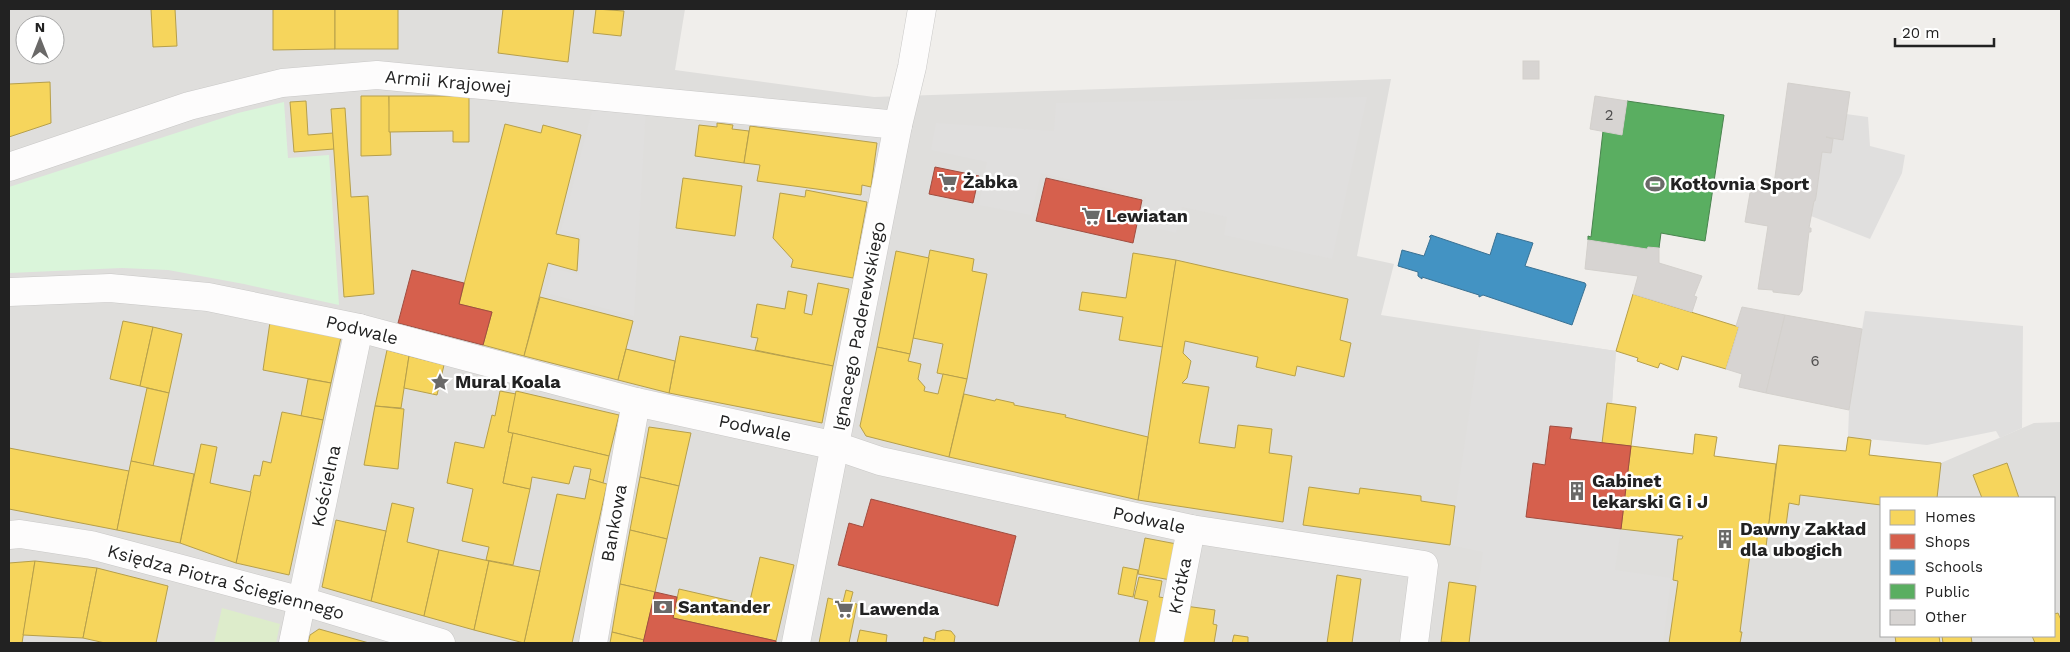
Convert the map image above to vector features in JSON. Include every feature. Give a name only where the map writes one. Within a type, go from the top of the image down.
[{"type":"street","name":"Ignacego Paderewskiego","points":[[796,643],[922,9]]},
{"type":"street","name":"Armii Krajowej","points":[[9,167],[189,106],[282,82],[377,75],[898,125]]},
{"type":"street","name":"Podwale","points":[[9,292],[110,288],[208,296],[359,328],[636,402],[836,446],[880,461],[1191,529],[1424,566],[1414,643]]},
{"type":"street","name":"Kościelna","points":[[293,643],[359,328]]},
{"type":"street","name":"Bankowa","points":[[593,643],[636,402]]},
{"type":"street","name":"Krótka","points":[[1169,643],[1191,529]]},
{"type":"street","name":"Księdza Piotra Ściegiennego","points":[[9,535],[20,534],[90,545],[302,601],[441,643]]},
{"type":"shaded area","points":[[9,9],[685,9],[675,70],[874,97],[1391,79],[1357,256],[1394,264],[1381,315],[1616,351],[1612,403],[1636,407],[1631,446],[1693,454],[1695,434],[1717,437],[1714,456],[1776,464],[1779,445],[1846,451],[1848,437],[1871,440],[1869,455],[1941,463],[2034,423],[2061,422],[2061,643],[9,643]]},
{"type":"shaded area","points":[[1367,97],[1332,259],[1224,235],[1227,217],[1182,207],[1176,233],[1140,224],[1146,197],[1041,173],[1031,215],[979,205],[987,162],[931,150],[936,123],[1054,131],[1056,103]]},
{"type":"shaded area","points":[[594,103],[646,107],[634,316],[546,293],[552,268],[579,275],[581,235],[561,230]]},
{"type":"shaded area","points":[[1846,114],[1868,117],[1870,146],[1905,155],[1902,173],[1870,239],[1811,216],[1816,198],[1822,152],[1831,153],[1826,137],[1843,139]]},
{"type":"shaded area","points":[[1865,311],[2023,326],[2022,428],[2000,438],[1996,431],[1927,445],[1848,437],[1849,410]]},
{"type":"shaded area","points":[[1481,331],[1616,351],[1612,404],[1607,403],[1602,443],[1570,439],[1572,428],[1550,426],[1545,465],[1533,464],[1526,516],[1621,529],[1615,570],[1671,578],[1663,643],[1471,643],[1483,552],[1450,545]]},
{"type":"green space","points":[[284,102],[288,158],[329,155],[339,305],[244,284],[168,270],[122,268],[9,273],[9,187],[238,113]]},
{"type":"green space","points":[[222,608],[280,624],[276,643],[214,643]]},
{"type":"building: Homes","points":[[151,9],[175,9],[177,46],[153,47]]},
{"type":"building: Homes","points":[[273,9],[335,9],[335,49],[273,50]]},
{"type":"building: Homes","points":[[335,9],[398,9],[398,49],[335,49]]},
{"type":"building: Homes","points":[[503,9],[574,9],[568,62],[498,53]]},
{"type":"building: Homes","points":[[596,9],[624,11],[621,36],[593,33]]},
{"type":"building: Homes","points":[[50,82],[51,123],[9,137],[9,84]]},
{"type":"building: Homes","points":[[361,96],[389,96],[391,155],[361,156]]},
{"type":"building: Homes","points":[[389,96],[469,96],[469,142],[453,142],[453,131],[389,132]]},
{"type":"building: Homes","points":[[306,101],[308,135],[333,133],[334,149],[294,152],[290,102]]},
{"type":"building: Homes","points":[[345,108],[351,197],[368,196],[374,294],[344,297],[331,109]]},
{"type":"building: Homes","points":[[717,123],[733,125],[732,129],[749,131],[744,163],[695,156],[699,125],[717,127]]},
{"type":"building: Homes","points":[[505,124],[541,133],[543,125],[581,135],[556,234],[579,239],[577,271],[548,263],[524,356],[483,345],[492,312],[459,304]]},
{"type":"building: Homes","points":[[750,126],[877,143],[871,187],[862,185],[861,195],[757,181],[760,165],[744,163]]},
{"type":"building: Homes","points":[[683,178],[742,186],[735,236],[676,228]]},
{"type":"building: Homes","points":[[806,190],[867,202],[853,278],[791,267],[793,260],[773,238],[780,193],[805,197]]},
{"type":"building: Homes","points":[[930,250],[974,259],[972,271],[987,274],[967,379],[937,373],[943,344],[913,338]]},
{"type":"building: Homes","points":[[896,251],[929,258],[910,354],[877,347]]},
{"type":"building: Homes","points":[[1133,253],[1176,260],[1163,347],[1119,340],[1123,317],[1079,310],[1082,292],[1126,298]]},
{"type":"building: Homes","points":[[1176,260],[1348,299],[1340,340],[1351,343],[1344,377],[1297,366],[1295,376],[1256,367],[1258,357],[1185,341],[1183,353],[1191,361],[1187,378],[1182,383],[1209,387],[1199,443],[1235,448],[1238,425],[1272,429],[1269,453],[1292,456],[1283,522],[1138,500]]},
{"type":"building: Homes","points":[[818,283],[849,289],[833,366],[755,350],[758,338],[751,337],[757,304],[785,309],[788,291],[807,295],[804,313],[812,315]]},
{"type":"building: Homes","points":[[1633,294],[1739,327],[1726,369],[1682,356],[1678,370],[1660,363],[1658,368],[1637,361],[1638,358],[1616,351]]},
{"type":"building: Homes","points":[[540,297],[633,321],[618,380],[524,356]]},
{"type":"building: Homes","points":[[123,321],[153,327],[140,386],[110,379]]},
{"type":"building: Homes","points":[[270,322],[341,337],[331,383],[263,370]]},
{"type":"building: Homes","points":[[153,327],[182,334],[169,393],[140,386]]},
{"type":"building: Homes","points":[[680,336],[833,366],[822,423],[669,393]]},
{"type":"building: Homes","points":[[877,347],[910,354],[908,361],[921,364],[918,379],[925,387],[924,391],[938,394],[943,374],[967,379],[949,457],[866,436],[860,426]]},
{"type":"building: Homes","points":[[626,349],[675,361],[669,393],[618,380]]},
{"type":"building: Homes","points":[[387,350],[409,356],[401,408],[375,406]]},
{"type":"building: Homes","points":[[409,356],[444,365],[437,395],[404,388]]},
{"type":"building: Homes","points":[[308,379],[331,383],[323,420],[301,416]]},
{"type":"building: Homes","points":[[147,388],[169,393],[153,466],[131,461]]},
{"type":"building: Homes","points":[[500,391],[516,394],[508,432],[513,433],[503,483],[530,489],[513,565],[486,560],[489,547],[462,541],[473,489],[447,483],[455,442],[484,448],[492,415],[495,416]]},
{"type":"building: Homes","points":[[516,391],[619,415],[609,456],[508,432]]},
{"type":"building: Homes","points":[[964,394],[995,401],[996,399],[1014,403],[1014,405],[1066,415],[1065,417],[1148,437],[1138,500],[949,457]]},
{"type":"building: Homes","points":[[1607,403],[1636,407],[1631,446],[1602,443]]},
{"type":"building: Homes","points":[[375,406],[404,409],[398,469],[364,465]]},
{"type":"building: Homes","points":[[282,412],[323,420],[289,575],[236,563],[254,475],[260,476],[263,461],[271,463]]},
{"type":"building: Homes","points":[[649,427],[691,433],[679,486],[640,477]]},
{"type":"building: Homes","points":[[513,433],[609,456],[603,483],[589,479],[591,469],[574,466],[569,484],[532,477],[530,489],[503,483]]},
{"type":"building: Homes","name":"Dawny Zakład dla ubogich","points":[[1695,434],[1717,437],[1714,456],[1776,464],[1766,547],[1751,546],[1740,643],[1669,643],[1678,581],[1673,580],[1678,539],[1682,539],[1683,536],[1621,529],[1631,446],[1693,454]]},
{"type":"building: Homes","points":[[1848,437],[1871,440],[1869,455],[1941,463],[1937,497],[1880,497],[1880,505],[1800,495],[1799,505],[1789,503],[1785,533],[1768,531],[1779,445],[1846,451]]},
{"type":"building: Homes","points":[[201,444],[217,447],[210,483],[251,492],[236,563],[180,543]]},
{"type":"building: Homes","points":[[9,448],[129,471],[117,530],[9,509]]},
{"type":"building: Homes","points":[[131,461],[194,474],[180,543],[117,530]]},
{"type":"building: Homes","points":[[2007,463],[2019,497],[1982,497],[1973,475]]},
{"type":"building: Homes","points":[[640,477],[679,486],[667,539],[630,530]]},
{"type":"building: Homes","points":[[589,479],[607,484],[572,643],[524,643],[557,494],[585,499]]},
{"type":"building: Homes","points":[[1309,487],[1359,494],[1360,488],[1421,496],[1421,501],[1455,506],[1450,545],[1303,525]]},
{"type":"building: Homes","points":[[392,503],[414,508],[407,542],[439,550],[424,616],[371,601]]},
{"type":"building: Homes","points":[[336,520],[386,531],[371,601],[322,587]]},
{"type":"building: Homes","points":[[630,530],[667,539],[655,592],[620,584]]},
{"type":"building: Homes","points":[[1145,538],[1182,545],[1176,581],[1138,574]]},
{"type":"building: Homes","points":[[439,550],[489,561],[474,630],[424,616]]},
{"type":"building: Homes","points":[[760,557],[794,565],[776,641],[673,618],[679,589],[749,605]]},
{"type":"building: Homes","points":[[35,561],[22,643],[9,643],[9,563]]},
{"type":"building: Homes","points":[[35,561],[97,568],[83,638],[23,635]]},
{"type":"building: Homes","points":[[489,561],[540,571],[524,643],[474,630]]},
{"type":"building: Homes","points":[[1123,567],[1138,570],[1133,597],[1118,594]]},
{"type":"building: Homes","points":[[97,568],[168,586],[156,643],[105,643],[83,638]]},
{"type":"building: Homes","points":[[1337,575],[1361,579],[1352,643],[1327,643]]},
{"type":"building: Homes","points":[[1139,577],[1162,581],[1159,597],[1172,599],[1164,643],[1139,643],[1148,601],[1134,598]]},
{"type":"building: Homes","points":[[1449,582],[1476,586],[1469,643],[1441,642]]},
{"type":"building: Homes","points":[[620,584],[655,592],[644,640],[612,632]]},
{"type":"building: Homes","points":[[846,590],[853,592],[850,603],[857,604],[849,643],[819,643],[828,598],[843,602]]},
{"type":"building: Homes","points":[[1185,606],[1215,610],[1213,624],[1217,625],[1214,643],[1180,643]]},
{"type":"building: Homes","points":[[2058,613],[2061,620],[2061,643],[2035,643],[2032,637],[2055,637],[2055,614]]},
{"type":"building: Homes","points":[[319,629],[369,643],[308,643],[310,635]]},
{"type":"building: Homes","points":[[860,630],[887,635],[886,643],[857,643]]},
{"type":"building: Homes","points":[[943,630],[951,631],[955,636],[954,643],[923,643],[924,637],[935,640],[936,632]]},
{"type":"building: Homes","points":[[612,632],[644,640],[643,643],[610,643]]},
{"type":"building: Homes","points":[[1234,635],[1248,637],[1248,643],[1232,643]]},
{"type":"building: Homes","points":[[1895,637],[1939,637],[1940,643],[1896,643]]},
{"type":"building: Homes","points":[[1942,637],[1971,637],[1972,643],[1943,643]]},
{"type":"building: Shops","points":[[935,167],[979,176],[973,203],[929,194]]},
{"type":"building: Shops","points":[[1046,178],[1142,200],[1133,243],[1036,221]]},
{"type":"building: Shops","points":[[412,270],[464,283],[459,304],[492,312],[483,345],[398,323]]},
{"type":"building: Shops","name":"Gabinet lekarski G i J","points":[[1550,426],[1572,428],[1570,439],[1631,446],[1621,529],[1526,517],[1533,463],[1545,465]]},
{"type":"building: Shops","points":[[871,499],[1016,536],[998,606],[838,565],[849,523],[863,527]]},
{"type":"building: Shops","name":"Santander","points":[[655,592],[677,597],[673,618],[776,641],[776,643],[643,643]]},
{"type":"building: Schools","points":[[1497,233],[1533,243],[1525,266],[1585,283],[1586,285],[1572,325],[1483,295],[1479,297],[1479,295],[1422,277],[1422,279],[1418,276],[1418,272],[1398,266],[1402,250],[1424,256],[1431,235],[1490,255]]},
{"type":"building: Public","name":"Kotłovnia Sport","points":[[1627,101],[1724,115],[1705,241],[1661,233],[1659,248],[1648,247],[1647,249],[1588,240],[1588,236],[1591,237],[1603,131],[1622,135]]},
{"type":"building: Other","points":[[1523,61],[1539,61],[1539,79],[1523,79]]},
{"type":"building: Other","points":[[1788,83],[1850,92],[1843,140],[1826,137],[1833,139],[1831,153],[1822,152],[1816,197],[1809,228],[1811,228],[1811,232],[1809,232],[1802,291],[1799,295],[1758,289],[1768,226],[1745,222],[1751,187],[1773,191]]},
{"type":"building: Other","points":[[1595,96],[1627,101],[1622,135],[1590,129]]},
{"type":"building: Other","points":[[1588,240],[1647,249],[1648,247],[1659,248],[1659,263],[1702,276],[1694,296],[1697,297],[1692,312],[1633,294],[1638,276],[1585,269]]},
{"type":"building: Other","points":[[1742,307],[1785,315],[1766,393],[1739,387],[1742,374],[1726,369],[1739,327],[1736,326]]},
{"type":"building: Other","points":[[1785,315],[1862,329],[1849,410],[1766,393]]},
{"type":"place","name":"Żabka","points":[[948,182]]},
{"type":"place","name":"Kotłovnia Sport","points":[[1655,184]]},
{"type":"place","name":"Lewiatan","points":[[1091,216]]},
{"type":"place","name":"Mural Koala","points":[[440,382]]},
{"type":"place","name":"Gabinet lekarski G i J","points":[[1577,491]]},
{"type":"place","name":"Dawny Zakład dla ubogich","points":[[1725,539]]},
{"type":"place","name":"Santander","points":[[663,607]]},
{"type":"place","name":"Lawenda","points":[[844,609]]}]
